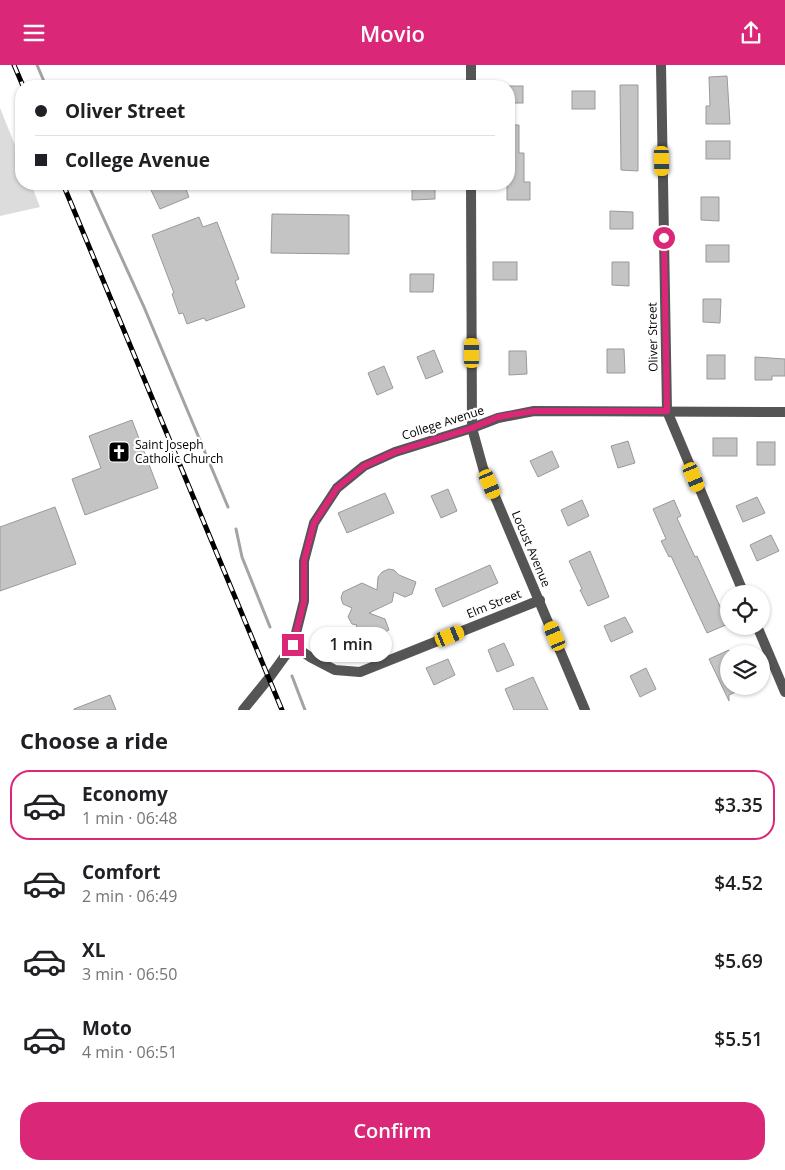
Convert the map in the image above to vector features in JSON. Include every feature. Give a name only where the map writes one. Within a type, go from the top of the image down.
[{"type":"street","points":[[471,65],[471,80]]},
{"type":"street","name":"Oliver Street","points":[[661,65],[667,411],[740,585]]},
{"type":"street","name":"Locust Avenue","points":[[471,190],[472,428],[483,468],[585,710]]},
{"type":"street","name":"College Avenue","points":[[243,710],[293,645],[304,601],[304,561],[314,523],[337,488],[364,466],[395,452],[472,428],[498,417],[534,411],[785,412]]},
{"type":"street","name":"Elm Street","points":[[293,645],[310,657],[335,670],[360,672],[540,600]]},
{"type":"street","points":[[761,635],[785,692]]},
{"type":"shaded area","points":[[0,108],[15,145],[15,190],[33,190],[40,207],[0,216]]},
{"type":"building","points":[[727,76],[730,124],[706,124],[706,106],[710,106],[709,77]]},
{"type":"building","points":[[620,85],[638,85],[638,171],[621,170]]},
{"type":"building","points":[[515,86],[523,86],[523,103],[515,103]]},
{"type":"building","points":[[572,91],[595,91],[595,109],[572,109]]},
{"type":"building","points":[[515,125],[519,125],[519,153],[524,153],[524,182],[530,182],[530,200],[507,200],[507,190],[515,190]]},
{"type":"building","points":[[706,141],[730,141],[730,159],[706,159]]},
{"type":"building","points":[[151,190],[186,190],[189,197],[160,209]]},
{"type":"building","points":[[412,190],[435,190],[435,199],[412,200]]},
{"type":"building","points":[[701,197],[719,197],[719,221],[701,220]]},
{"type":"building","points":[[610,211],[633,212],[633,229],[610,229]]},
{"type":"building","points":[[272,214],[349,215],[349,254],[271,253]]},
{"type":"building","points":[[199,217],[203,227],[217,222],[239,279],[235,281],[245,307],[206,321],[204,318],[187,324],[183,313],[179,314],[172,294],[174,293],[152,235]]},
{"type":"building","points":[[706,245],[729,245],[729,262],[706,262]]},
{"type":"building","points":[[493,262],[517,262],[517,280],[493,280]]},
{"type":"building","points":[[612,262],[629,262],[629,286],[612,285]]},
{"type":"building","points":[[410,274],[434,274],[433,292],[410,292]]},
{"type":"building","points":[[703,299],[721,299],[720,323],[703,322]]},
{"type":"building","points":[[607,349],[624,349],[625,373],[607,373]]},
{"type":"building","points":[[434,350],[443,372],[426,379],[417,357]]},
{"type":"building","points":[[509,351],[526,351],[527,374],[509,375]]},
{"type":"building","points":[[707,355],[725,355],[725,379],[707,379]]},
{"type":"building","points":[[755,357],[785,359],[785,376],[772,376],[772,380],[755,380]]},
{"type":"building","points":[[384,366],[393,388],[377,395],[368,373]]},
{"type":"building","name":"Saint Joseph Catholic Church","points":[[132,420],[158,488],[85,515],[72,479],[101,468],[89,436]]},
{"type":"building","points":[[713,438],[737,438],[737,456],[713,456]]},
{"type":"building","points":[[628,441],[635,463],[618,468],[611,446]]},
{"type":"building","points":[[757,442],[775,442],[775,465],[757,465]]},
{"type":"building","points":[[552,451],[559,467],[538,477],[530,461]]},
{"type":"building","points":[[448,489],[457,511],[441,518],[431,496]]},
{"type":"building","points":[[385,493],[394,513],[347,533],[338,513]]},
{"type":"building","points":[[757,497],[765,513],[743,522],[736,506]]},
{"type":"building","points":[[582,500],[589,516],[568,526],[561,510]]},
{"type":"building","points":[[674,500],[681,516],[677,518],[720,606],[720,627],[707,633],[671,556],[669,557],[661,541],[666,539],[653,509]]},
{"type":"building","points":[[55,507],[76,564],[0,591],[0,527]]},
{"type":"building","points":[[771,535],[779,551],[757,561],[750,545]]},
{"type":"building","points":[[590,551],[609,597],[588,606],[569,561]]},
{"type":"building","points":[[490,565],[498,583],[443,607],[435,589]]},
{"type":"building","points":[[389,569],[416,582],[412,594],[405,597],[394,592],[392,602],[369,613],[385,619],[389,630],[378,635],[372,633],[369,638],[358,643],[355,632],[357,625],[352,624],[348,617],[352,608],[343,604],[341,598],[343,592],[362,583],[377,590],[378,577],[382,572]]},
{"type":"building","points":[[625,617],[633,632],[611,642],[604,626]]},
{"type":"building","points":[[504,643],[514,665],[497,672],[488,650]]},
{"type":"building","points":[[720,654],[720,682],[709,659]]},
{"type":"building","points":[[448,659],[455,675],[434,685],[426,668]]},
{"type":"building","points":[[646,668],[656,689],[640,697],[630,676]]},
{"type":"building","points":[[533,677],[548,710],[514,710],[505,689]]},
{"type":"building","points":[[110,695],[116,710],[74,710],[74,709]]},
{"type":"waterway","points":[[37,65],[43,80]]},
{"type":"waterway","points":[[91,190],[144,307],[228,507]]},
{"type":"waterway","points":[[236,529],[242,557],[270,627]]},
{"type":"waterway","points":[[292,676],[305,710]]},
{"type":"railway","points":[[14,65],[20,80]]},
{"type":"railway","points":[[65,190],[282,710]]},
{"type":"place","name":"Saint Joseph Catholic Church","points":[[119,452]]},
{"type":"route","points":[[293,645],[304,601],[304,561],[314,523],[337,488],[364,466],[395,452],[472,428],[498,417],[534,411],[667,411],[664,238]]}]
